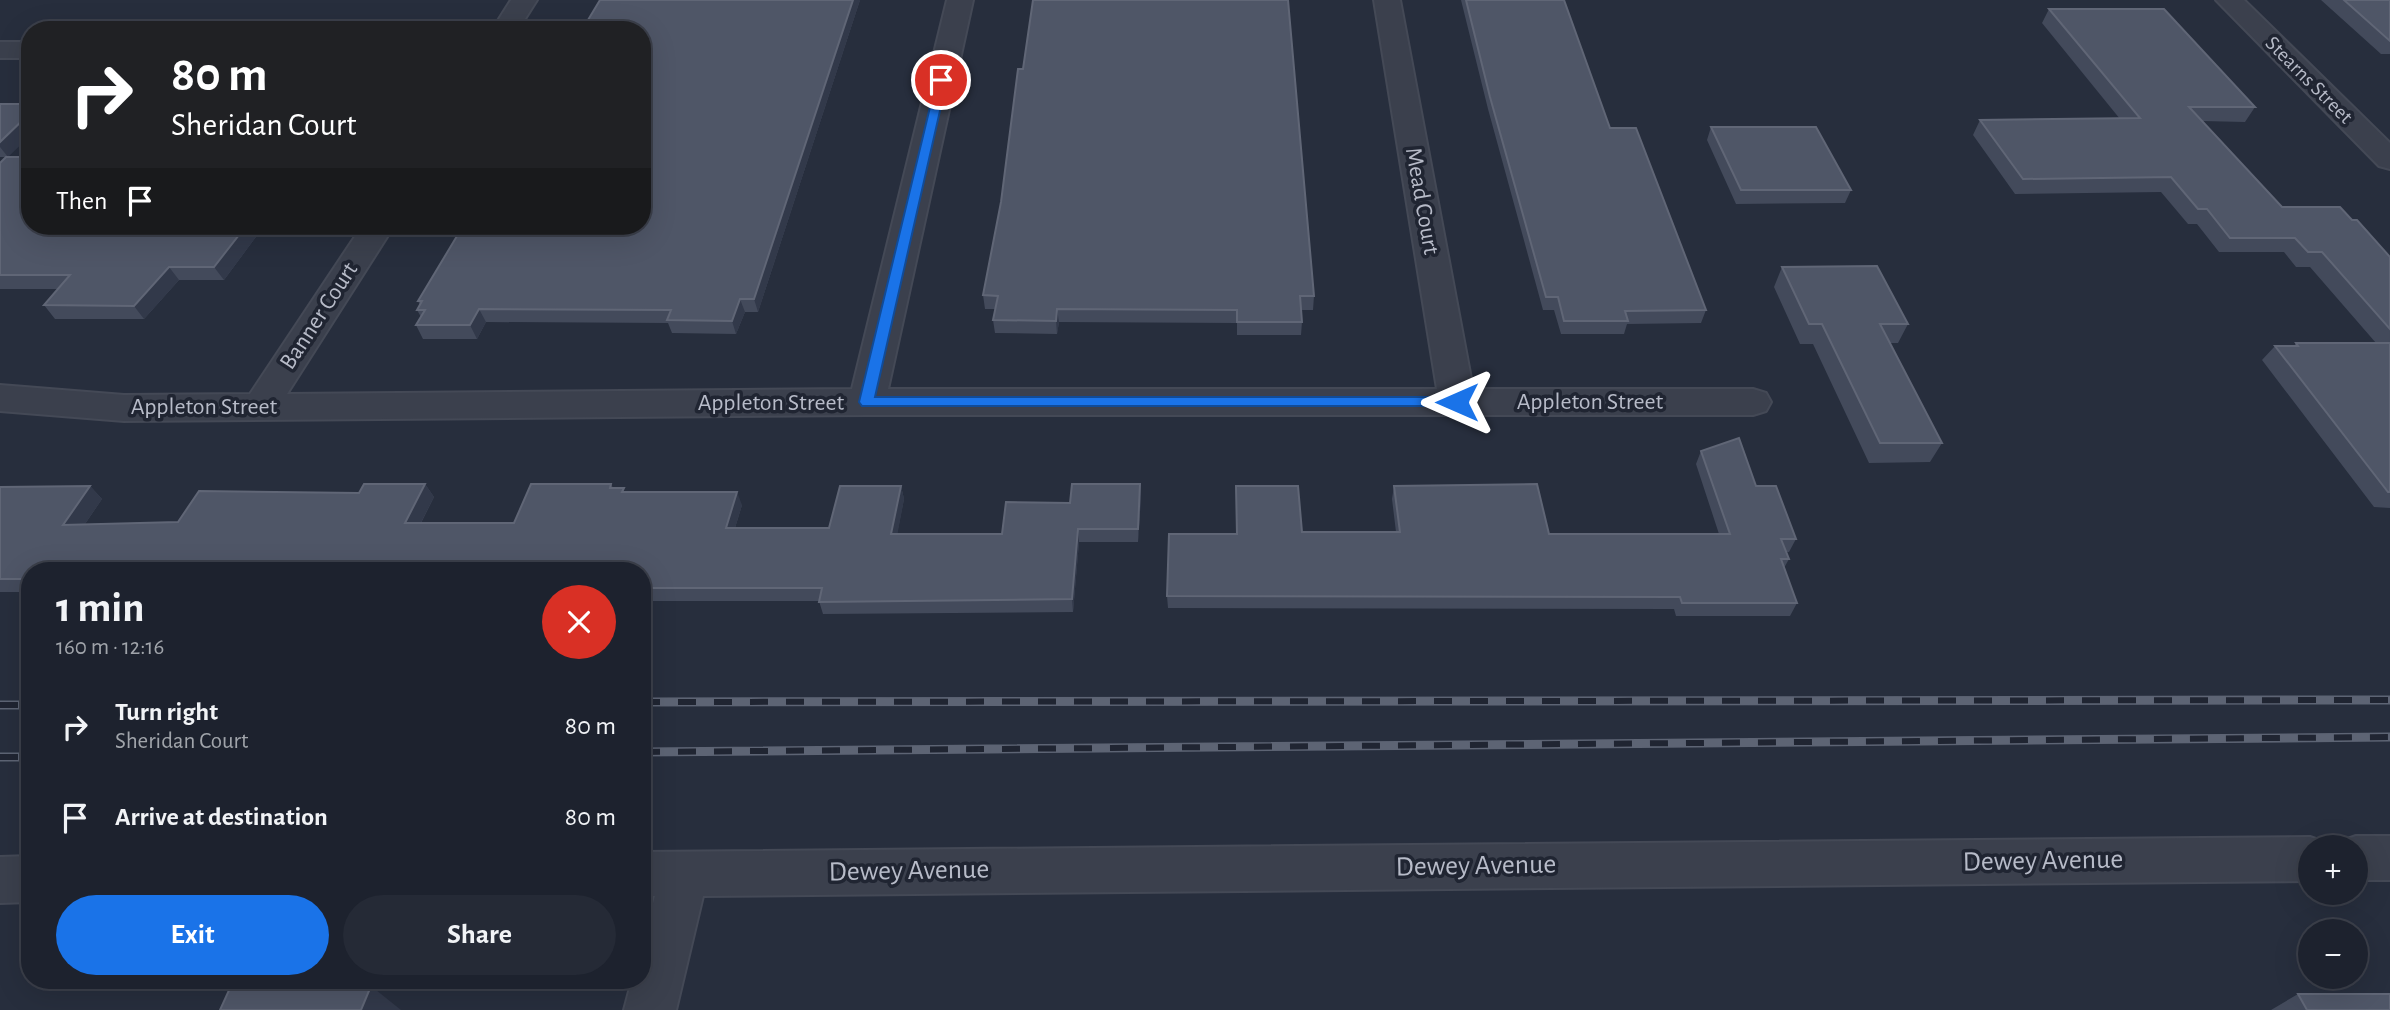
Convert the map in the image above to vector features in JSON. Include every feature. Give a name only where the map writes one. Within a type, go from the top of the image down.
[{"type":"street","points":[[511,21],[524,0]]},
{"type":"street","points":[[867,402],[960,0]]},
{"type":"street","name":"Mead Court","points":[[1387,0],[1457,402]]},
{"type":"street","name":"Stearns Street","points":[[2229,0],[2390,160]]},
{"type":"street","points":[[0,50],[21,50]]},
{"type":"street","name":"Banner Court","points":[[260,407],[372,235]]},
{"type":"street","name":"Appleton Street","points":[[0,398],[124,408],[867,402],[1753,402]]},
{"type":"street","points":[[2368,858],[2390,858]]},
{"type":"street","name":"Dewey Avenue","points":[[663,873],[2298,859]]},
{"type":"street","points":[[650,1010],[663,873]]},
{"type":"street","points":[[0,880],[21,879]]},
{"type":"building","points":[[600,0],[853,0],[754,299],[740,299],[732,321],[667,320],[671,310],[479,309],[470,325],[416,325],[425,310],[417,310],[422,301],[418,301],[458,235],[651,235],[651,21],[587,21]]},
{"type":"building","points":[[1033,0],[1288,0],[1314,296],[1300,296],[1302,322],[1237,322],[1237,310],[1057,309],[1056,321],[993,320],[998,296],[983,295],[1001,202],[1018,69],[1023,69]]},
{"type":"building","points":[[1466,0],[1564,0],[1610,128],[1636,128],[1706,310],[1625,311],[1628,321],[1564,321],[1558,297],[1546,297]]},
{"type":"building","points":[[2344,0],[2390,0],[2390,41]]},
{"type":"building","points":[[2049,9],[2164,9],[2255,107],[2189,107],[2282,207],[2340,207],[2352,220],[2357,220],[2390,257],[2390,329],[2322,252],[2308,252],[2295,238],[2230,238],[2207,209],[2198,209],[2171,177],[2023,179],[1980,120],[2140,118]]},
{"type":"building","points":[[0,104],[21,104],[21,122],[0,142]]},
{"type":"building","points":[[1711,127],[1816,127],[1851,190],[1741,190]]},
{"type":"building","points":[[6,157],[21,157],[21,235],[239,235],[214,267],[169,267],[134,306],[44,305],[70,275],[0,275],[0,163]]},
{"type":"building","points":[[1877,266],[1908,324],[1880,324],[1942,443],[1880,443],[1822,324],[1809,324],[1782,267]]},
{"type":"building","points":[[2296,343],[2390,343],[2390,492],[2275,346],[2298,346]]},
{"type":"building","points":[[1739,438],[1756,486],[1776,486],[1796,539],[1781,539],[1789,559],[1781,559],[1797,603],[1682,603],[1680,597],[1167,596],[1169,534],[1237,534],[1236,486],[1298,486],[1302,532],[1400,532],[1394,486],[1537,484],[1549,534],[1730,534],[1701,451]]},
{"type":"building","points":[[364,484],[425,484],[405,523],[514,523],[531,484],[611,484],[610,488],[624,488],[622,492],[737,492],[726,528],[829,528],[840,486],[901,486],[891,534],[1002,534],[1006,502],[1070,503],[1072,484],[1140,484],[1138,529],[1078,529],[1072,599],[819,602],[822,588],[651,588],[651,562],[21,562],[21,579],[0,579],[0,487],[90,486],[63,525],[178,522],[199,491],[359,493]]},
{"type":"building","points":[[230,989],[370,989],[361,1010],[220,1010]]},
{"type":"building","points":[[2298,994],[2390,994],[2390,1010],[2307,1010]]},
{"type":"railway","points":[[651,702],[2390,700]]},
{"type":"railway","points":[[0,705],[21,705]]},
{"type":"railway","points":[[651,752],[2390,737]]},
{"type":"railway","points":[[0,757],[21,757]]},
{"type":"route","points":[[941,80],[867,402],[1457,402]]}]
